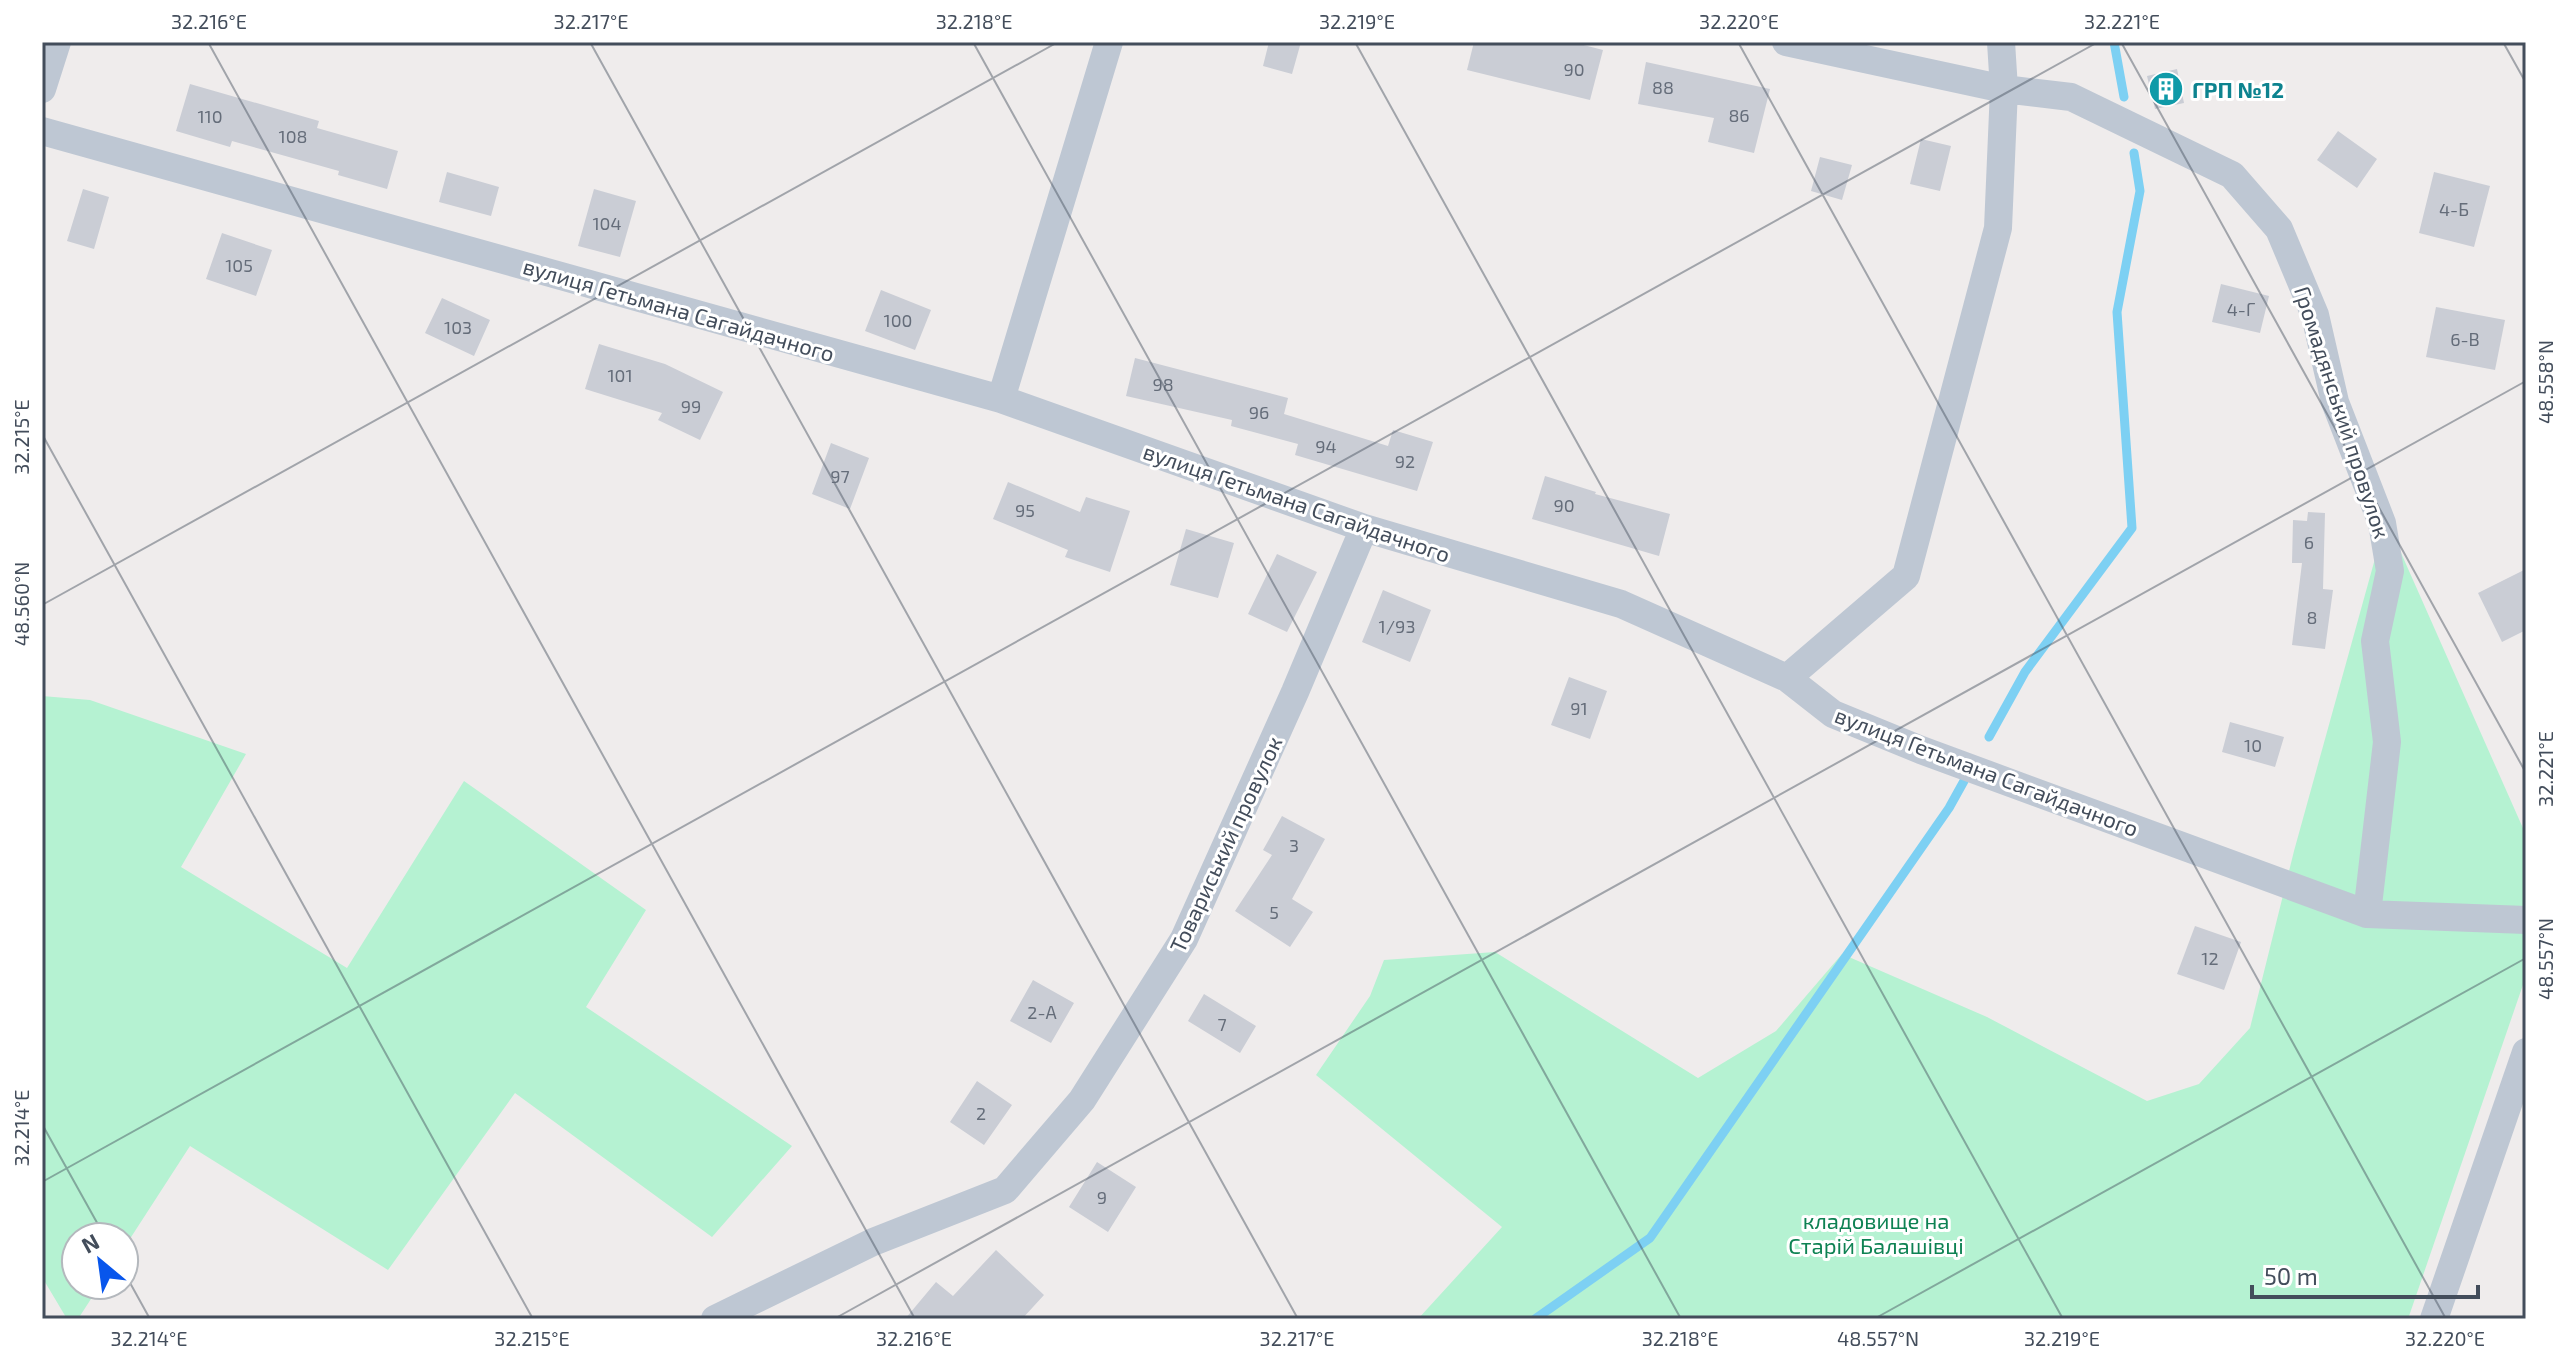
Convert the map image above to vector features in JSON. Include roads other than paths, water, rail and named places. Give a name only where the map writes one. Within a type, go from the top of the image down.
[{"type":"street","points":[[42,89],[57,42]]},
{"type":"street","points":[[1001,399],[1109,42]]},
{"type":"street","name":"Громадянський провулок","points":[[1786,42],[2004,89],[2071,97],[2232,175],[2279,229],[2315,315],[2335,402],[2382,523],[2390,571],[2375,641],[2387,742],[2367,914]]},
{"type":"street","points":[[1787,678],[1906,576],[1998,228],[2004,89],[2001,42]]},
{"type":"street","name":"вулиця Гетьмана Сагайдачного","points":[[42,131],[1001,399],[1364,528],[1621,604],[1787,678],[1833,714],[2367,914],[2526,920]]},
{"type":"street","name":"Товариський провулок","points":[[715,1319],[873,1242],[1005,1190],[1082,1100],[1184,939],[1295,692],[1364,528]]},
{"type":"street","points":[[2434,1319],[2526,1052]]},
{"type":"waterway","points":[[2114,42],[2124,97]]},
{"type":"waterway","points":[[1989,737],[2025,672],[2132,528],[2117,312],[2140,191],[2134,153]]},
{"type":"waterway","points":[[1535,1319],[1650,1238],[1949,808],[1964,781]]},
{"type":"place","name":"ГРП №12","points":[[2166,89]]},
{"type":"park label","name":"кладовище на Старій Балашівці","points":[[1876,1232]]}]
